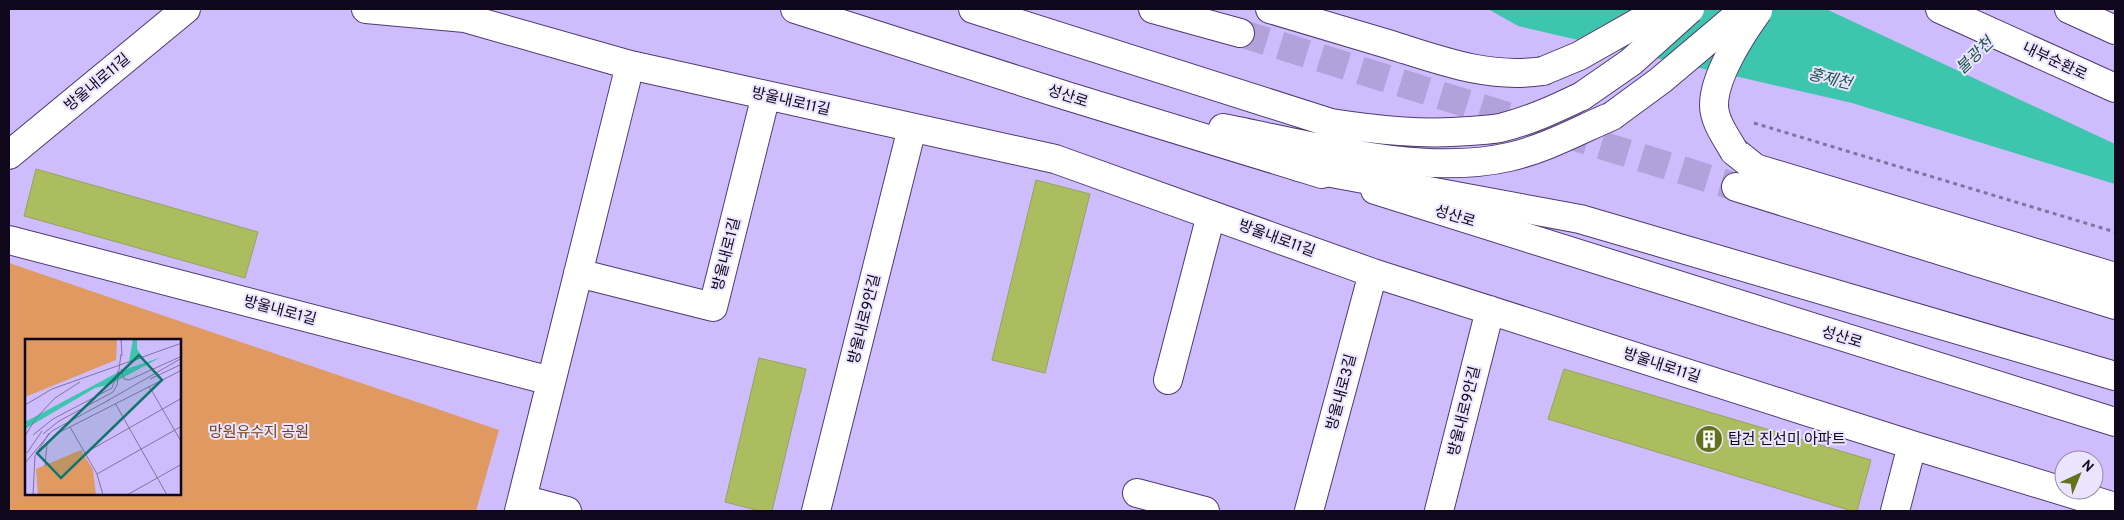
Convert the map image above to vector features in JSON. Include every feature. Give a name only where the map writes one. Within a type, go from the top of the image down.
[{"type":"main road","name":"방울내로11길","points":[[9,155],[186,9]]},
{"type":"main road","name":"방울내로11길","points":[[366,9],[464,18],[630,65],[1055,159],[1373,272],[1912,445],[2115,507]]},
{"type":"main road","name":"성산로","points":[[796,9],[1068,96],[2115,422]]},
{"type":"main road","points":[[973,9],[1331,123],[1412,133],[1498,128],[1544,114],[1582,96],[1631,62],[1690,9]]},
{"type":"main road","points":[[1153,9],[1240,33]]},
{"type":"main road","points":[[1270,9],[1458,66],[1494,73],[1521,74],[1543,71],[1579,56],[1662,9]]},
{"type":"main road","points":[[1068,96],[1385,160],[1467,163],[1510,157],[1545,145],[1612,116],[1668,74],[1745,9]]},
{"type":"main road","points":[[1760,9],[1733,49],[1719,83],[1714,105],[1720,127],[1734,151],[1754,168],[2115,277]]},
{"type":"main road","name":"내부순환로","points":[[1940,9],[2115,88]]},
{"type":"main road","points":[[2069,9],[2115,30]]},
{"type":"main road","points":[[567,511],[520,505],[630,65]]},
{"type":"main road","name":"방울내로1길","points":[[578,273],[713,307],[766,95]]},
{"type":"main road","name":"방울내로9안길","points":[[816,511],[912,128]]},
{"type":"main road","points":[[1299,167],[1580,219],[2115,376]]},
{"type":"main road","points":[[1736,187],[2115,305]]},
{"type":"main road","points":[[1168,380],[1212,215]]},
{"type":"main road","name":"방울내로1길","points":[[9,240],[551,381]]},
{"type":"main road","name":"방울내로3길","points":[[1309,511],[1373,272]]},
{"type":"main road","name":"방울내로9안길","points":[[1439,511],[1490,310]]},
{"type":"main road","points":[[1895,511],[1912,445]]},
{"type":"main road","points":[[1137,493],[1205,511]]},
{"type":"green space","name":"망원유수지 공원","points":[[9,263],[499,430],[476,511],[9,511]]},
{"type":"water","points":[[1488,9],[1861,9],[1885,13],[1892,9],[2115,9],[2115,184],[1852,103],[1518,26]]},
{"type":"pier","points":[[1826,9],[2115,9],[2115,144]]},
{"type":"building","points":[[36,169],[258,232],[245,278],[24,216]]},
{"type":"building","points":[[1036,180],[1090,194],[1045,373],[992,360]]},
{"type":"building","points":[[759,358],[806,369],[772,511],[760,511],[725,502]]},
{"type":"building","name":"탑건 진선미 아파트","points":[[1564,369],[1871,460],[1857,511],[1548,419]]},
{"type":"tunnel","points":[[1240,33],[1736,187]]},
{"type":"place","name":"탑건 진선미 아파트","points":[[1709,439]]},
{"type":"water label","name":"불광천","points":[[1974,55]]},
{"type":"water label","name":"홍제천","points":[[1830,78]]}]
